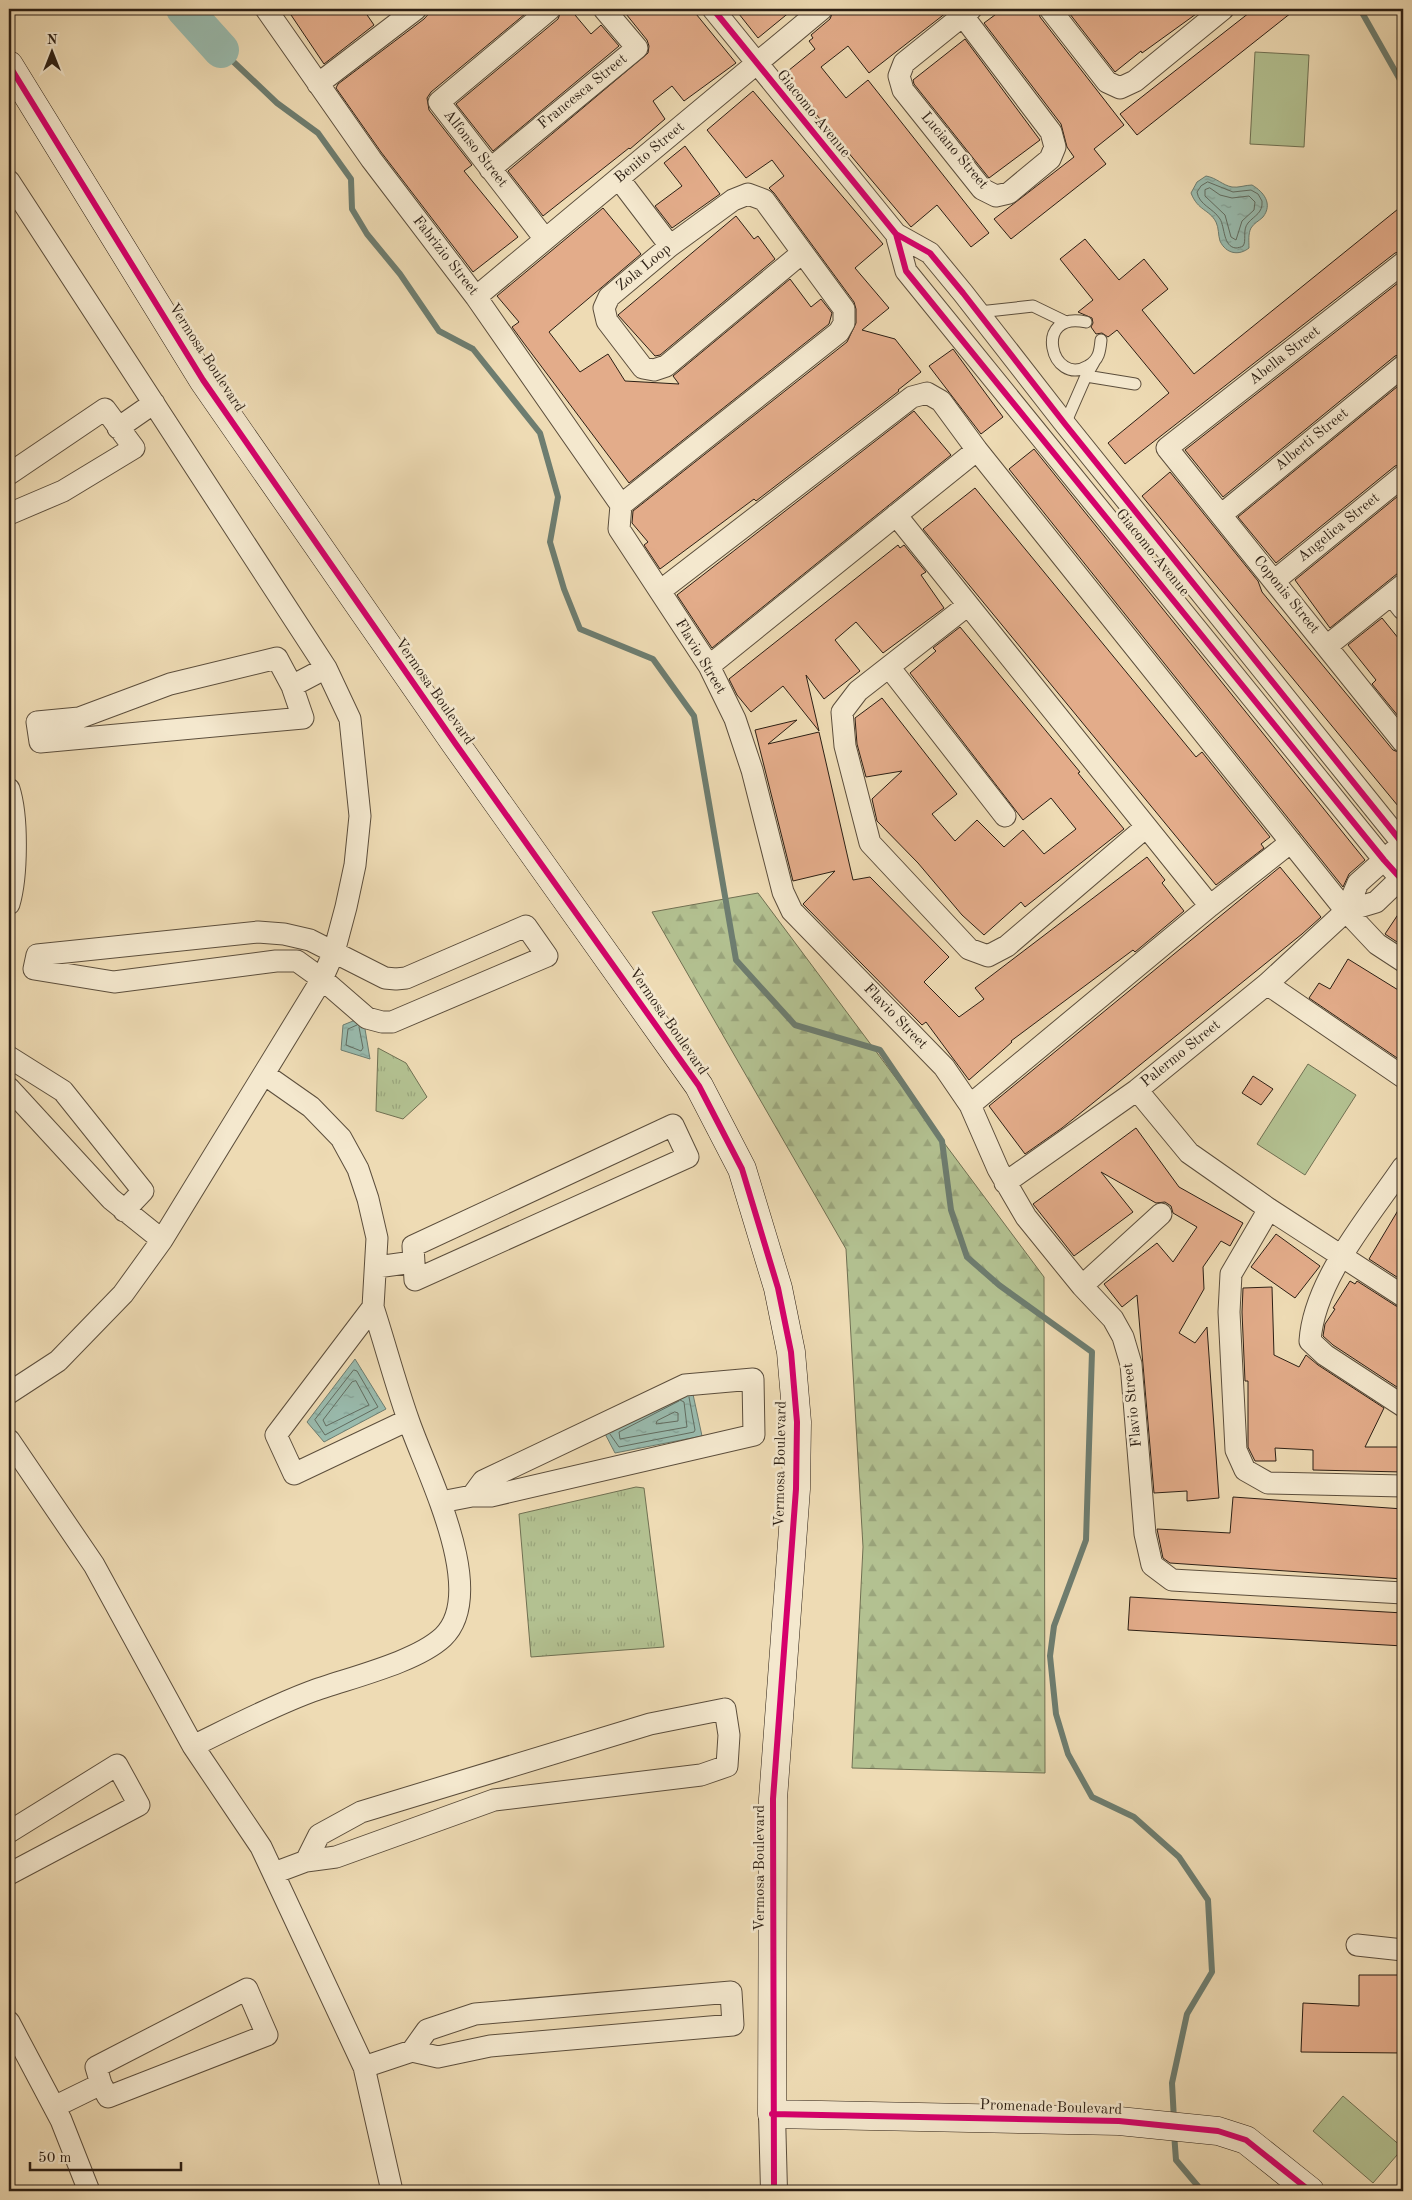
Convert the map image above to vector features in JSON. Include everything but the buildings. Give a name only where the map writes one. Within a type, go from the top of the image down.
[{"type":"main road","name":"Vermosa Boulevard","points":[[9,65],[203,380],[454,743],[699,1086],[742,1168],[778,1288],[790,1352],[797,1422],[796,1489],[772,1799],[772,2114]]},
{"type":"main road","name":"Promenade Boulevard","points":[[772,2114],[1119,2121],[1218,2131],[1246,2140],[1310,2191]]},
{"type":"street","name":"Fabrizio Street","points":[[266,9],[377,166],[476,297],[621,505]]},
{"type":"street","name":"Alfonso Street","points":[[545,239],[439,102],[550,9]]},
{"type":"street","name":"Francesca Street","points":[[490,169],[637,48],[604,9]]},
{"type":"street","name":"Giacomo Avenue","points":[[713,9],[896,234],[930,253],[979,312],[1065,424],[1403,844]]},
{"type":"street","name":"Benito Street","points":[[476,297],[822,9]]},
{"type":"street","points":[[1050,9],[1107,82],[1120,88],[1135,80],[1223,9]]},
{"type":"street","name":"Luciano Street","points":[[967,12],[1051,132],[1055,147],[1050,159],[1009,193],[996,196],[982,189],[903,90],[899,76],[904,64],[967,12]]},
{"type":"street","points":[[318,84],[402,13]]},
{"type":"street","points":[[619,179],[670,246]]},
{"type":"street","points":[[9,1392],[58,1361],[123,1294],[162,1240],[322,979],[334,952],[355,865],[360,816],[350,718],[326,668],[154,403],[11,191]]},
{"type":"street","name":"Zola Loop","points":[[621,505],[839,332],[844,323],[844,309],[764,200],[748,194],[733,200],[670,246],[609,297],[604,308],[607,321],[643,368],[654,370],[666,366],[802,253]]},
{"type":"street","name":"Giacomo Avenue","points":[[896,234],[906,270],[1384,860],[1402,878]]},
{"type":"street","name":"Abella Street","points":[[1167,448],[1403,264]]},
{"type":"street","points":[[940,312],[963,293]]},
{"type":"street","name":"Alberti Street","points":[[1221,515],[1403,366]]},
{"type":"street","points":[[660,591],[912,397],[927,393],[941,401],[977,450],[1346,911],[1377,944],[1403,961]]},
{"type":"street","points":[[118,428],[154,403]]},
{"type":"street","points":[[9,474],[105,409],[134,448],[63,491],[9,514]]},
{"type":"street","name":"Coponis Street","points":[[1167,448],[1403,742]]},
{"type":"street","points":[[709,666],[977,450]]},
{"type":"street","name":"Angelica Street","points":[[1274,581],[1403,476]]},
{"type":"street","name":"Flavio Street","points":[[621,505],[619,529],[709,666],[735,719],[752,770],[783,892],[792,912],[944,1067],[970,1105],[1006,1183],[1026,1217],[1082,1286],[1113,1318],[1123,1337],[1131,1364],[1144,1534],[1152,1564],[1172,1580],[1403,1593]]},
{"type":"street","points":[[896,516],[1210,906]]},
{"type":"street","points":[[1327,646],[1399,596]]},
{"type":"street","points":[[968,605],[858,691],[842,712],[844,746],[870,843],[968,949],[988,956],[1007,946],[1146,827]]},
{"type":"street","points":[[277,658],[292,686],[303,718],[40,742],[37,722],[79,718],[170,684],[277,658]]},
{"type":"street","points":[[889,667],[1005,816]]},
{"type":"street","points":[[292,686],[326,668]]},
{"type":"street","points":[[9,789],[14,840],[14,888],[9,904]]},
{"type":"street","points":[[970,1105],[1210,906],[1291,842]]},
{"type":"street","points":[[1346,911],[1358,883],[1403,844]]},
{"type":"street","points":[[1346,911],[1376,902],[1402,878]]},
{"type":"street","name":"Palermo Street","points":[[1006,1183],[1137,1090],[1266,984],[1346,911]]},
{"type":"street","points":[[526,926],[548,956],[392,1022],[382,1022],[366,1018],[322,979],[297,961],[276,961],[114,982],[34,969],[37,955],[258,932],[284,934],[310,940],[334,952],[385,978],[406,978],[526,926]]},
{"type":"street","points":[[297,961],[310,940]]},
{"type":"street","points":[[1266,984],[1403,1077]]},
{"type":"street","points":[[9,1056],[63,1091],[143,1191],[124,1212]]},
{"type":"street","points":[[194,1746],[310,1692],[416,1655],[443,1636],[458,1612],[460,1575],[442,1502],[408,1420],[373,1307],[377,1267],[377,1238],[368,1199],[358,1168],[341,1138],[311,1108],[264,1074]]},
{"type":"street","points":[[9,1088],[124,1212],[162,1240]]},
{"type":"street","points":[[1137,1090],[1189,1153],[1268,1209],[1403,1296]]},
{"type":"street","points":[[673,1125],[688,1157],[415,1280],[413,1262],[413,1246],[673,1125]]},
{"type":"street","points":[[1400,1178],[1340,1256],[1312,1322],[1310,1341],[1325,1356],[1403,1406]]},
{"type":"street","points":[[1268,1209],[1231,1274],[1229,1312],[1236,1450],[1245,1470],[1268,1483],[1403,1486]]},
{"type":"street","points":[[1082,1286],[1161,1214]]},
{"type":"street","points":[[377,1267],[413,1262]]},
{"type":"street","points":[[373,1307],[276,1435],[294,1474],[408,1420]]},
{"type":"street","points":[[442,1502],[472,1496],[491,1496],[754,1435],[753,1379],[685,1385],[483,1481],[472,1496]]},
{"type":"street","points":[[9,1440],[94,1565],[194,1746],[261,1847],[364,2066],[392,2191]]},
{"type":"street","points":[[274,1873],[306,1861],[336,1858],[494,1800],[700,1775],[727,1766],[729,1735],[725,1709],[650,1724],[361,1812],[319,1835],[306,1861]]},
{"type":"street","points":[[9,1832],[117,1765],[140,1805],[9,1874]]},
{"type":"street","points":[[1356,1945],[1403,1950]]},
{"type":"street","points":[[247,1989],[267,2035],[108,2097],[100,2084],[96,2067],[247,1989]]},
{"type":"street","points":[[364,2066],[412,2051],[438,2057],[490,2046],[733,2025],[731,1992],[476,2014],[427,2030],[412,2051]]},
{"type":"street","points":[[9,2022],[61,2120],[89,2191]]},
{"type":"street","points":[[54,2108],[100,2084]]},
{"type":"street","name":"Vermosa Boulevard","points":[[772,2114],[774,2191]]},
{"type":"lane","points":[[979,312],[1033,306],[1066,322]]},
{"type":"lane","points":[[1086,322],[1077,320],[1066,322],[1057,328],[1052,338],[1051,349],[1056,359],[1064,366],[1075,370],[1086,368],[1095,361]]},
{"type":"lane","points":[[1065,424],[1086,376],[1100,351],[1101,340]]},
{"type":"lane","points":[[1086,376],[1135,384]]},
{"type":"green space","points":[[1255,52],[1309,55],[1304,147],[1250,144]]},
{"type":"green space","points":[[758,893],[1044,1277],[1045,1773],[852,1768],[863,1547],[846,1249],[652,912]]},
{"type":"green space","points":[[378,1048],[406,1063],[427,1097],[403,1119],[376,1111]]},
{"type":"green space","points":[[1308,1064],[1356,1095],[1305,1175],[1257,1144]]},
{"type":"green space","points":[[636,1487],[644,1488],[664,1647],[531,1657],[519,1514]]},
{"type":"green space","points":[[1343,2096],[1403,2148],[1373,2183],[1313,2131]]},
{"type":"water","points":[[1206,176],[1232,187],[1252,185],[1266,199],[1266,212],[1251,228],[1249,248],[1245,251],[1237,253],[1226,249],[1220,241],[1216,222],[1194,199],[1191,193],[1197,182]]},
{"type":"water","points":[[363,1017],[370,1059],[341,1050],[343,1025]]},
{"type":"water","points":[[355,1359],[386,1409],[324,1442],[307,1422]]},
{"type":"water","points":[[691,1385],[702,1436],[615,1453],[602,1428]]},
{"type":"waterway","points":[[184,9],[221,50]]},
{"type":"waterway","points":[[1360,9],[1403,85]]},
{"type":"waterway","points":[[221,50],[277,103],[318,133],[351,179],[352,209],[367,234],[400,274],[439,331],[473,349],[540,433],[558,497],[550,542],[564,589],[580,629],[653,659],[694,716],[736,960],[795,1025],[880,1050],[942,1141],[951,1210],[967,1257],[999,1285],[1092,1352],[1086,1540],[1054,1626],[1050,1656],[1056,1714],[1068,1754],[1092,1797],[1134,1817],[1179,1857],[1208,1900],[1212,1972],[1187,2014],[1172,2083],[1174,2120]]},
{"type":"waterway","points":[[1174,2133],[1176,2160],[1202,2191]]},
{"type":"cycle path","points":[[713,9],[896,234],[930,253],[1403,844]]},
{"type":"cycle path","points":[[9,65],[203,380],[455,743],[699,1086],[742,1169],[778,1288],[791,1352],[797,1422],[796,1489],[773,1799],[774,2191]]},
{"type":"cycle path","points":[[896,234],[906,271],[1403,881]]},
{"type":"cycle path","points":[[772,2114],[1119,2121],[1218,2131],[1246,2140],[1310,2191]]}]
